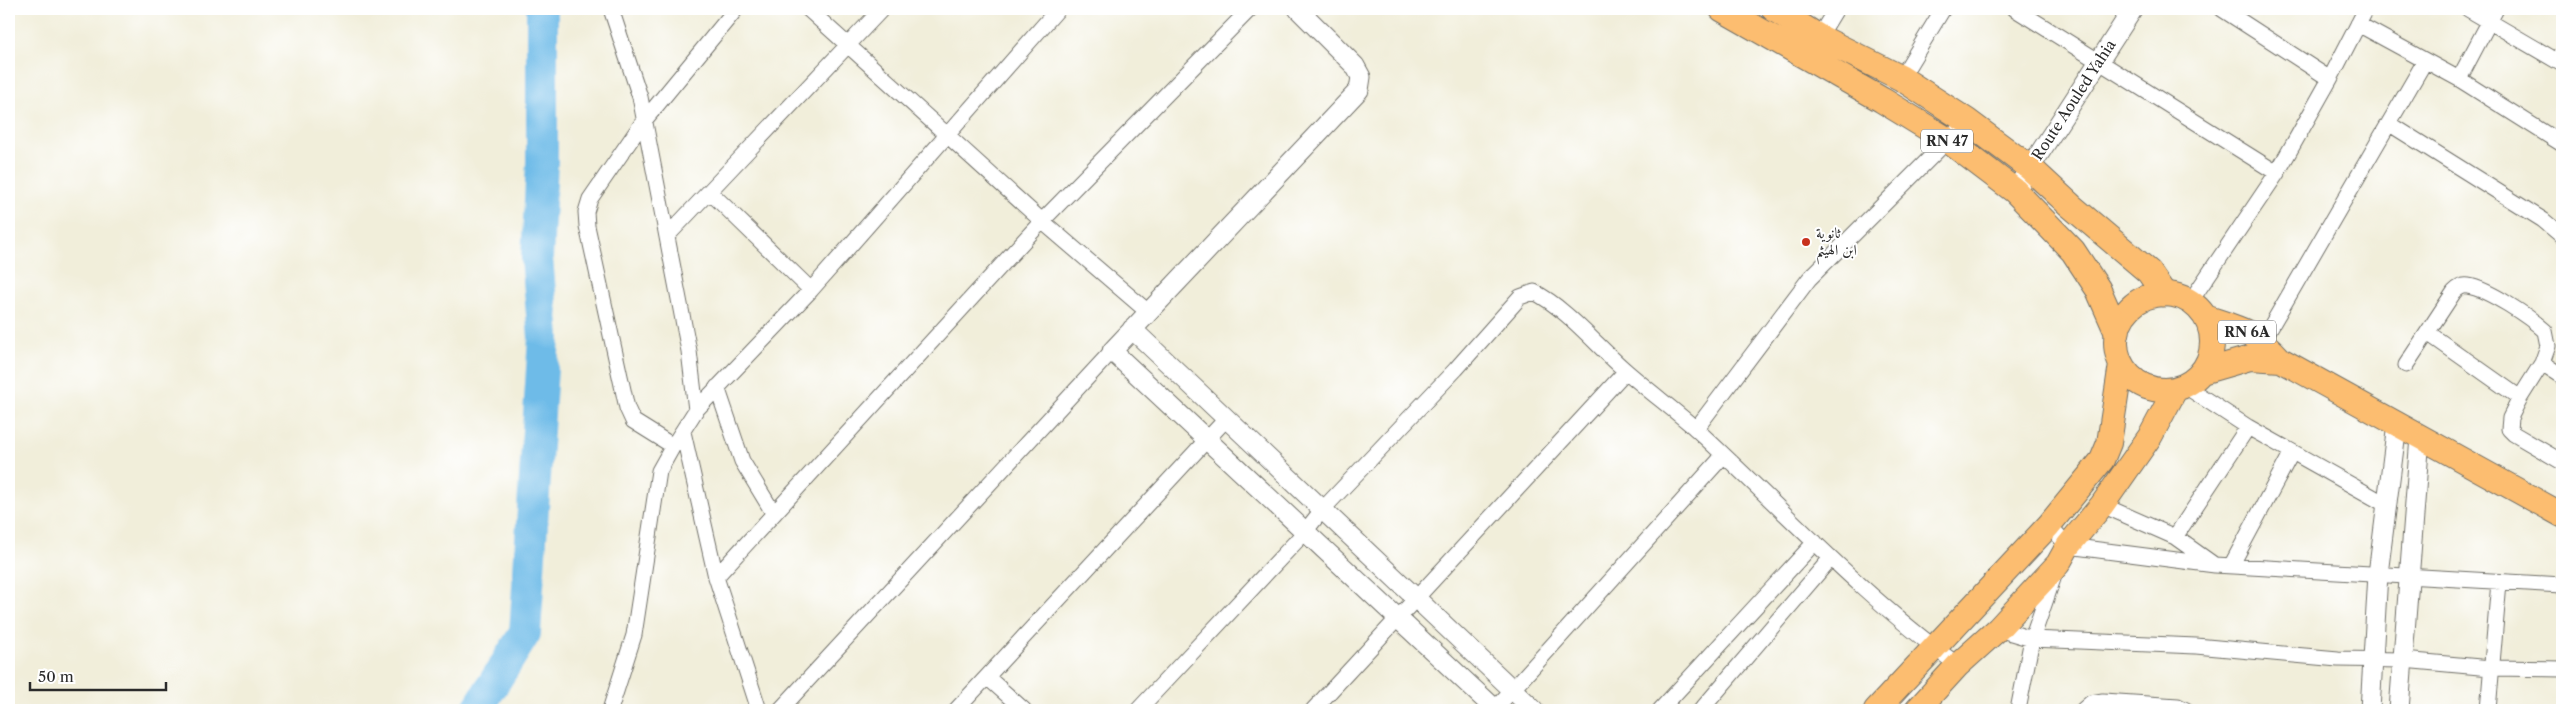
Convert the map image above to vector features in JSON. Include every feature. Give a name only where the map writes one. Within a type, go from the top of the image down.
[{"type":"highway","name":"RN 47","points":[[1722,9],[1882,100],[1949,141],[2015,191],[2073,252],[2098,288],[2117,332]]},
{"type":"highway","name":"RN 47","points":[[1774,9],[1819,37],[1901,78],[1967,121],[2030,168],[2071,206],[2149,272],[2164,294]]},
{"type":"main road","points":[[1876,710],[2049,525],[2102,460],[2112,428],[2121,364],[2116,343],[2117,332],[2123,317],[2134,305],[2148,297],[2164,294],[2198,309],[2211,330],[2212,345],[2209,359],[2187,383],[2102,505],[2063,555],[1998,629],[1958,665],[1918,710]]},
{"type":"main road","name":"RN 6A","points":[[2198,309],[2263,340],[2281,360]]},
{"type":"main road","name":"RN 6A","points":[[2187,383],[2250,358],[2281,360]]},
{"type":"main road","points":[[2281,360],[2562,515]]},
{"type":"main road","points":[[2121,364],[2137,382],[2148,388],[2187,383]]},
{"type":"street","points":[[611,9],[640,97],[643,122],[689,352],[696,410]]},
{"type":"street","points":[[673,446],[633,421],[627,408],[587,226],[586,212],[590,199],[643,122],[736,9]]},
{"type":"street","points":[[808,9],[1042,221],[1148,312]]},
{"type":"street","points":[[667,236],[882,9]]},
{"type":"street","points":[[610,710],[634,635],[659,471],[696,410],[811,290],[1058,9]]},
{"type":"street","points":[[716,577],[1042,221],[1250,9]]},
{"type":"street","points":[[780,710],[1132,329],[1359,90],[1361,77],[1355,66],[1298,9]]},
{"type":"street","points":[[1819,37],[1836,9]]},
{"type":"street","points":[[1901,78],[1943,9]]},
{"type":"street","points":[[2016,9],[2277,173]]},
{"type":"street","name":"Route Aouled Yahia","points":[[2015,191],[2133,9]]},
{"type":"street","points":[[2222,9],[2330,79]]},
{"type":"street","points":[[2198,309],[2330,79],[2366,9]]},
{"type":"street","points":[[2468,9],[2492,15],[2562,64]]},
{"type":"street","points":[[2459,79],[2492,15]]},
{"type":"street","points":[[2358,24],[2459,79],[2562,144]]},
{"type":"street","points":[[2263,340],[2425,61]]},
{"type":"street","points":[[1696,429],[1809,279],[1967,121]]},
{"type":"street","points":[[2390,124],[2543,220],[2562,236]]},
{"type":"street","points":[[710,192],[811,290]]},
{"type":"street","points":[[2406,365],[2454,292],[2461,286],[2480,290],[2545,331],[2548,346],[2542,363],[2520,398],[2510,418],[2509,429],[2514,434],[2562,462]]},
{"type":"street","points":[[1138,710],[1304,533],[1322,510],[1456,369],[1520,297],[1534,292],[1547,300],[1626,371],[1696,429],[1831,558],[1933,647],[1958,665]]},
{"type":"street","points":[[1132,329],[1534,710]]},
{"type":"street","points":[[2428,332],[2520,398]]},
{"type":"street","points":[[1112,351],[1495,710],[1723,456]]},
{"type":"street","points":[[2542,363],[2562,376]]},
{"type":"street","points":[[1313,710],[1626,371]]},
{"type":"street","points":[[2187,383],[2248,427],[2387,505]]},
{"type":"street","points":[[718,388],[742,462],[774,514]]},
{"type":"street","points":[[956,710],[1208,441],[1227,418]]},
{"type":"street","points":[[2370,710],[2378,574],[2397,424]]},
{"type":"street","points":[[2175,537],[2248,427]]},
{"type":"street","points":[[683,432],[716,577],[759,710]]},
{"type":"street","points":[[2399,710],[2420,437]]},
{"type":"street","points":[[2232,566],[2292,452]]},
{"type":"street","points":[[2102,505],[2175,537],[2215,565]]},
{"type":"street","points":[[2018,710],[2032,639],[2063,555],[2049,525]]},
{"type":"street","points":[[1660,710],[1815,542]]},
{"type":"street","points":[[2063,555],[2562,585]]},
{"type":"street","points":[[1701,710],[1831,558]]},
{"type":"street","points":[[2488,710],[2499,582]]},
{"type":"street","points":[[1756,605],[1778,621]]},
{"type":"street","points":[[1998,629],[2032,639],[2196,646],[2338,659],[2403,660],[2491,668],[2562,669]]},
{"type":"street","points":[[987,677],[1024,710]]},
{"type":"street","points":[[2084,710],[2091,703],[2103,701],[2178,706],[2186,710]]},
{"type":"waterway","points":[[477,710],[525,633],[544,337],[537,258],[542,162],[542,9]]},
{"type":"place","name":"ثانوية ابن الهيثم","points":[[1806,242]]}]
